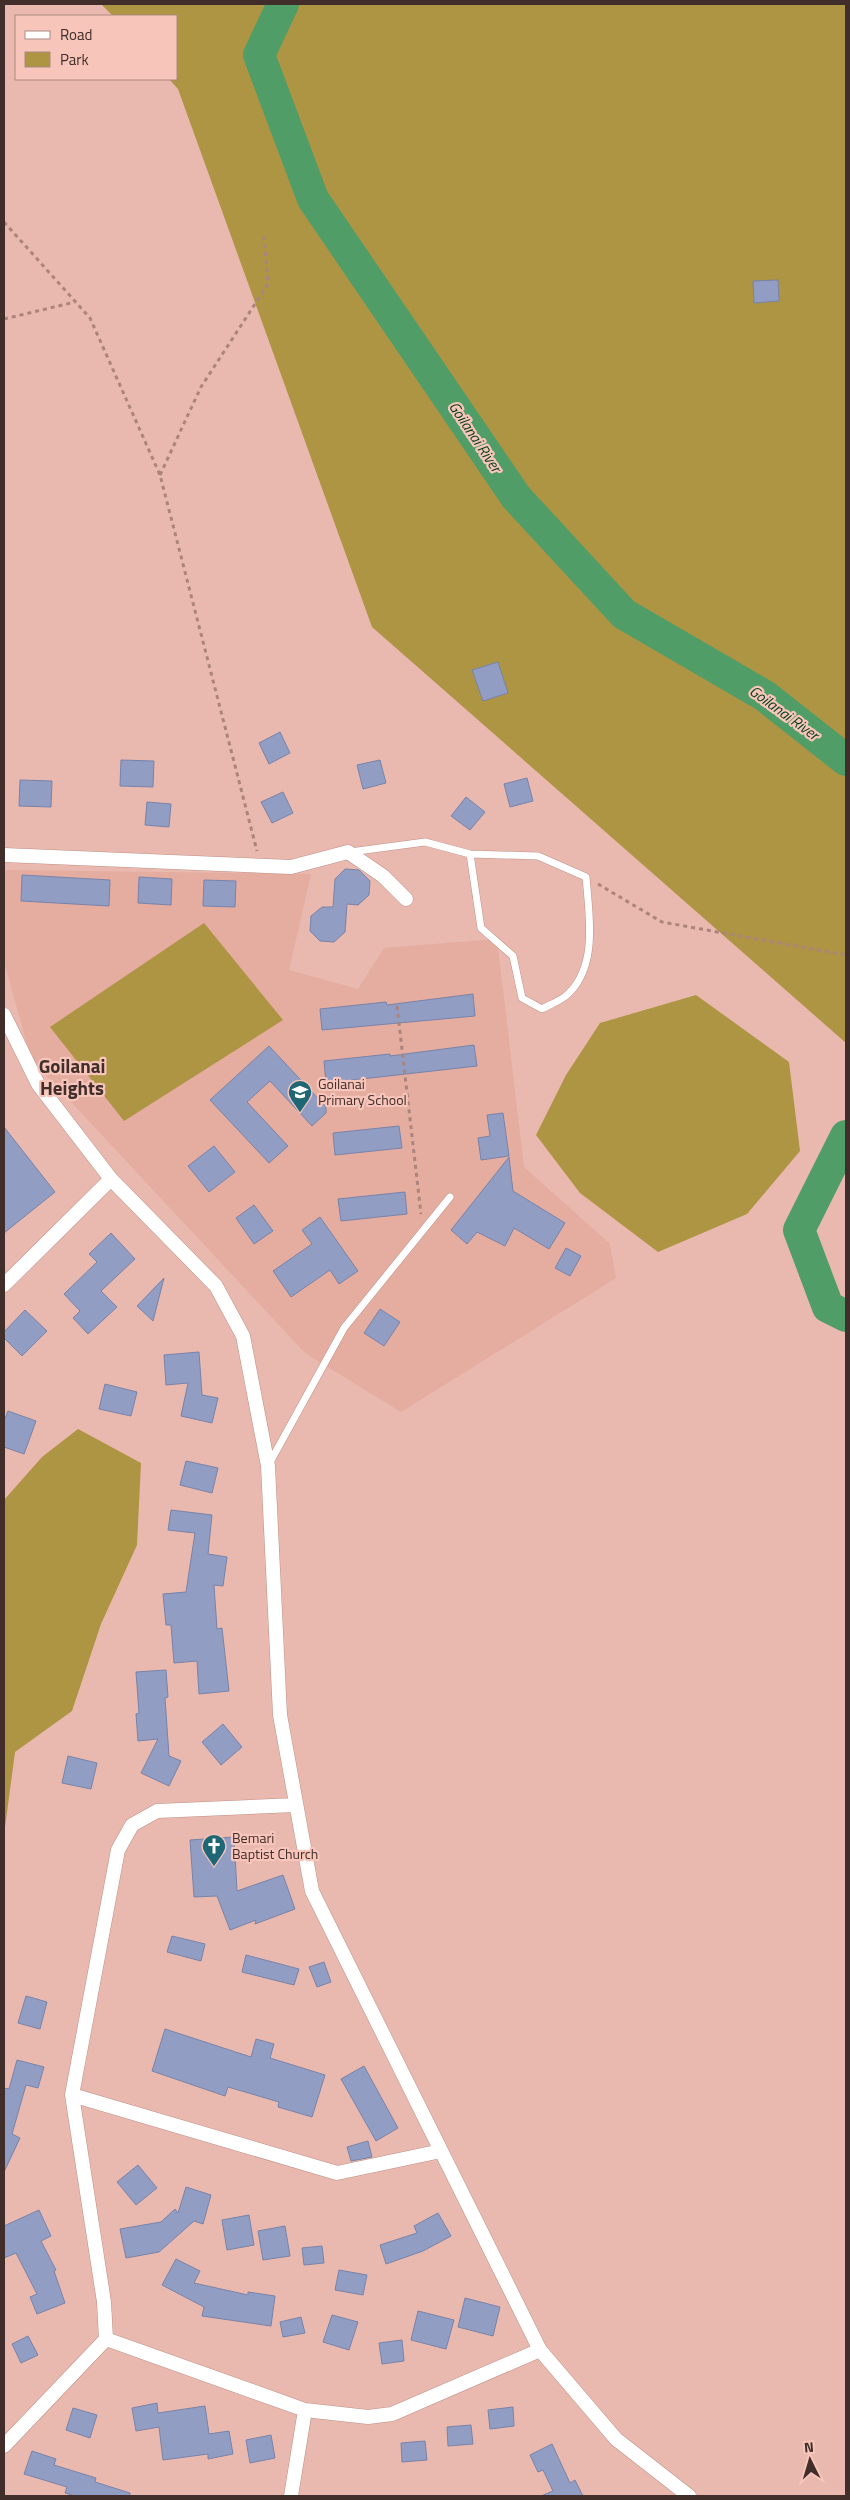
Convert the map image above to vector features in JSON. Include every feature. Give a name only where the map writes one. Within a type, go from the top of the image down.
[{"type":"street","points":[[4,856],[291,867],[348,852],[383,876],[406,899]]},
{"type":"street","points":[[4,1020],[38,1084],[111,1178],[216,1286],[243,1336],[268,1466],[280,1714],[312,1891],[540,2350],[616,2439],[689,2496]]},
{"type":"street","points":[[4,1285],[111,1178]]},
{"type":"street","points":[[4,2446],[106,2339],[104,2302],[72,2095],[118,1850],[132,1825],[157,1811],[296,1805]]},
{"type":"street","points":[[72,2095],[337,2173],[441,2151]]},
{"type":"street","points":[[106,2339],[305,2410],[368,2417],[392,2414],[540,2350]]},
{"type":"street","points":[[291,2496],[305,2410]]},
{"type":"lane","points":[[348,852],[425,842],[470,854],[538,856],[586,877],[589,931],[585,972],[568,994],[542,1009],[522,998],[513,956],[481,928],[470,854]]},
{"type":"lane","points":[[268,1466],[344,1328],[450,1197]]},
{"type":"path","points":[[4,222],[90,318],[160,475],[261,866]]},
{"type":"path","points":[[160,475],[201,387],[268,284],[264,235]]},
{"type":"path","points":[[4,320],[75,302]]},
{"type":"path","points":[[586,877],[662,922],[846,955]]},
{"type":"path","points":[[397,1006],[423,1231]]},
{"type":"shaded area","name":"Goilanai Primary School","points":[[4,870],[311,874],[289,970],[358,989],[384,948],[497,939],[524,1167],[610,1244],[616,1278],[401,1412],[305,1353],[31,1059],[4,961]]},
{"type":"green space","points":[[101,4],[846,4],[846,1043],[372,627],[178,89],[170,80],[178,80],[178,15],[112,15]]},
{"type":"green space","points":[[204,923],[283,1020],[124,1121],[50,1027]]},
{"type":"green space","points":[[696,995],[789,1062],[800,1151],[747,1214],[658,1252],[580,1193],[536,1135],[566,1075],[600,1023]]},
{"type":"green space","points":[[78,1429],[141,1463],[137,1545],[101,1624],[72,1711],[15,1752],[4,1835],[4,1500],[42,1457]]},
{"type":"building","points":[[778,280],[779,301],[754,303],[753,281]]},
{"type":"building","points":[[498,662],[508,693],[483,701],[472,670]]},
{"type":"building","points":[[280,732],[290,753],[269,764],[259,743]]},
{"type":"building","points":[[121,760],[154,761],[153,787],[120,786]]},
{"type":"building","points":[[380,760],[386,783],[363,789],[357,765]]},
{"type":"building","points":[[527,778],[533,801],[510,807],[504,784]]},
{"type":"building","points":[[20,780],[52,781],[51,807],[19,806]]},
{"type":"building","points":[[283,792],[293,813],[272,823],[261,802]]},
{"type":"building","points":[[466,797],[485,812],[470,830],[451,816]]},
{"type":"building","points":[[147,802],[171,804],[169,827],[145,825]]},
{"type":"building","points":[[345,869],[359,870],[370,881],[369,895],[358,905],[347,904],[345,932],[334,942],[320,941],[310,931],[311,916],[322,907],[333,907],[335,879]]},
{"type":"building","points":[[22,875],[110,880],[109,906],[21,901]]},
{"type":"building","points":[[139,877],[172,879],[171,905],[138,903]]},
{"type":"building","points":[[204,880],[236,881],[235,907],[203,906]]},
{"type":"building","points":[[473,994],[475,1016],[322,1030],[320,1009],[386,1002],[387,1005]]},
{"type":"building","points":[[474,1045],[477,1066],[326,1083],[324,1061],[390,1054],[390,1056]]},
{"type":"building","points":[[269,1046],[326,1107],[326,1113],[312,1126],[270,1081],[247,1102],[288,1146],[269,1163],[210,1100]]},
{"type":"building","points":[[503,1113],[509,1156],[481,1160],[478,1138],[490,1136],[487,1115]]},
{"type":"building","points":[[399,1126],[402,1148],[335,1155],[333,1133]]},
{"type":"building","points":[[4,1127],[55,1192],[4,1233]]},
{"type":"building","points":[[214,1146],[235,1172],[209,1192],[188,1166]]},
{"type":"building","points":[[509,1157],[513,1191],[565,1223],[549,1249],[514,1228],[505,1246],[477,1232],[467,1244],[451,1230]]},
{"type":"building","points":[[405,1192],[407,1214],[341,1221],[338,1199]]},
{"type":"building","points":[[254,1205],[273,1231],[254,1244],[236,1218]]},
{"type":"building","points":[[320,1217],[358,1271],[339,1284],[330,1270],[291,1297],[273,1271],[312,1244],[302,1230]]},
{"type":"building","points":[[111,1233],[135,1259],[101,1291],[117,1307],[88,1334],[73,1318],[80,1311],[64,1294],[97,1262],[89,1254]]},
{"type":"building","points":[[566,1248],[581,1256],[570,1276],[555,1268]]},
{"type":"building","points":[[164,1278],[153,1321],[137,1306]]},
{"type":"building","points":[[380,1309],[400,1322],[384,1346],[364,1333]]},
{"type":"building","points":[[25,1310],[47,1331],[22,1356],[4,1338],[4,1332]]},
{"type":"building","points":[[199,1352],[202,1395],[218,1398],[212,1423],[181,1416],[188,1383],[166,1385],[164,1355]]},
{"type":"building","points":[[105,1384],[137,1392],[131,1416],[99,1409]]},
{"type":"building","points":[[8,1411],[36,1421],[24,1454],[4,1447],[4,1421]]},
{"type":"building","points":[[186,1461],[218,1468],[212,1493],[180,1485]]},
{"type":"building","points":[[171,1510],[212,1515],[208,1554],[227,1557],[223,1586],[214,1585],[217,1629],[222,1628],[229,1691],[199,1694],[197,1661],[174,1663],[171,1625],[166,1625],[163,1594],[186,1592],[195,1533],[168,1530]]},
{"type":"building","points":[[166,1670],[168,1697],[165,1698],[169,1756],[181,1761],[169,1786],[141,1773],[158,1739],[138,1741],[136,1714],[139,1713],[136,1672]]},
{"type":"building","points":[[223,1724],[242,1747],[221,1765],[202,1742]]},
{"type":"building","points":[[68,1756],[97,1763],[91,1789],[62,1783]]},
{"type":"building","points":[[234,1837],[237,1891],[283,1875],[295,1909],[255,1924],[256,1920],[230,1930],[217,1896],[194,1897],[190,1840]]},
{"type":"building","points":[[172,1936],[205,1944],[201,1961],[167,1952]]},
{"type":"building","points":[[246,1955],[299,1969],[294,1985],[242,1972]]},
{"type":"building","points":[[324,1962],[331,1982],[317,1987],[309,1967]]},
{"type":"building","points":[[26,1996],[47,2002],[40,2029],[18,2023]]},
{"type":"building","points":[[165,2029],[251,2057],[256,2039],[274,2044],[270,2058],[325,2075],[312,2117],[278,2107],[279,2102],[228,2087],[225,2096],[152,2071]]},
{"type":"building","points":[[17,2060],[44,2067],[38,2088],[26,2085],[12,2134],[20,2138],[4,2172],[4,2088],[9,2089]]},
{"type":"building","points":[[364,2066],[398,2128],[376,2141],[341,2079]]},
{"type":"building","points":[[368,2141],[372,2157],[351,2161],[347,2147]]},
{"type":"building","points":[[138,2165],[157,2188],[136,2205],[117,2182]]},
{"type":"building","points":[[186,2187],[211,2195],[203,2224],[194,2221],[159,2252],[126,2258],[120,2229],[161,2222],[175,2209],[178,2213]]},
{"type":"building","points":[[39,2210],[51,2236],[41,2241],[56,2270],[54,2271],[65,2303],[37,2314],[30,2297],[37,2294],[16,2253],[4,2258],[4,2226]]},
{"type":"building","points":[[438,2213],[451,2236],[423,2251],[386,2264],[380,2245],[417,2233],[414,2226]]},
{"type":"building","points":[[249,2215],[254,2245],[227,2250],[222,2220]]},
{"type":"building","points":[[285,2226],[290,2256],[263,2260],[258,2231]]},
{"type":"building","points":[[322,2246],[324,2263],[304,2265],[302,2248]]},
{"type":"building","points":[[176,2259],[200,2271],[194,2283],[248,2295],[248,2292],[275,2296],[271,2326],[202,2316],[204,2307],[162,2285]]},
{"type":"building","points":[[339,2270],[367,2275],[363,2295],[335,2290]]},
{"type":"building","points":[[465,2298],[500,2307],[493,2336],[458,2327]]},
{"type":"building","points":[[418,2311],[454,2320],[446,2349],[411,2340]]},
{"type":"building","points":[[332,2315],[358,2322],[349,2350],[323,2342]]},
{"type":"building","points":[[301,2317],[305,2333],[283,2337],[280,2322]]},
{"type":"building","points":[[28,2336],[38,2355],[21,2363],[12,2344]]},
{"type":"building","points":[[402,2340],[404,2361],[382,2364],[379,2343]]},
{"type":"building","points":[[157,2403],[158,2413],[205,2406],[209,2434],[229,2431],[233,2454],[208,2459],[208,2454],[163,2460],[159,2427],[136,2431],[132,2408]]},
{"type":"building","points":[[513,2407],[514,2426],[490,2429],[488,2410]]},
{"type":"building","points":[[73,2408],[97,2415],[90,2438],[66,2430]]},
{"type":"building","points":[[471,2425],[473,2444],[448,2446],[447,2427]]},
{"type":"building","points":[[271,2435],[275,2458],[250,2463],[246,2440]]},
{"type":"building","points":[[425,2441],[427,2460],[402,2462],[401,2443]]},
{"type":"building","points":[[552,2444],[570,2483],[575,2480],[583,2496],[541,2496],[553,2491],[543,2470],[538,2472],[530,2455]]},
{"type":"building","points":[[32,2451],[56,2459],[54,2465],[96,2478],[95,2482],[130,2493],[130,2496],[75,2496],[65,2493],[67,2487],[24,2474]]},
{"type":"waterway","name":"Goilanai River","points":[[283,4],[259,55],[313,199],[516,497],[624,614],[765,696],[846,760]]},
{"type":"waterway","name":"Goilanai River","points":[[846,1136],[799,1230],[828,1307],[846,1316]]},
{"type":"place","name":"Goilanai Primary School","points":[[300,1113]]},
{"type":"place","name":"Bemari Baptist Church","points":[[214,1867]]},
{"type":"district","name":"Goilanai Heights","points":[[72,1077]]}]
